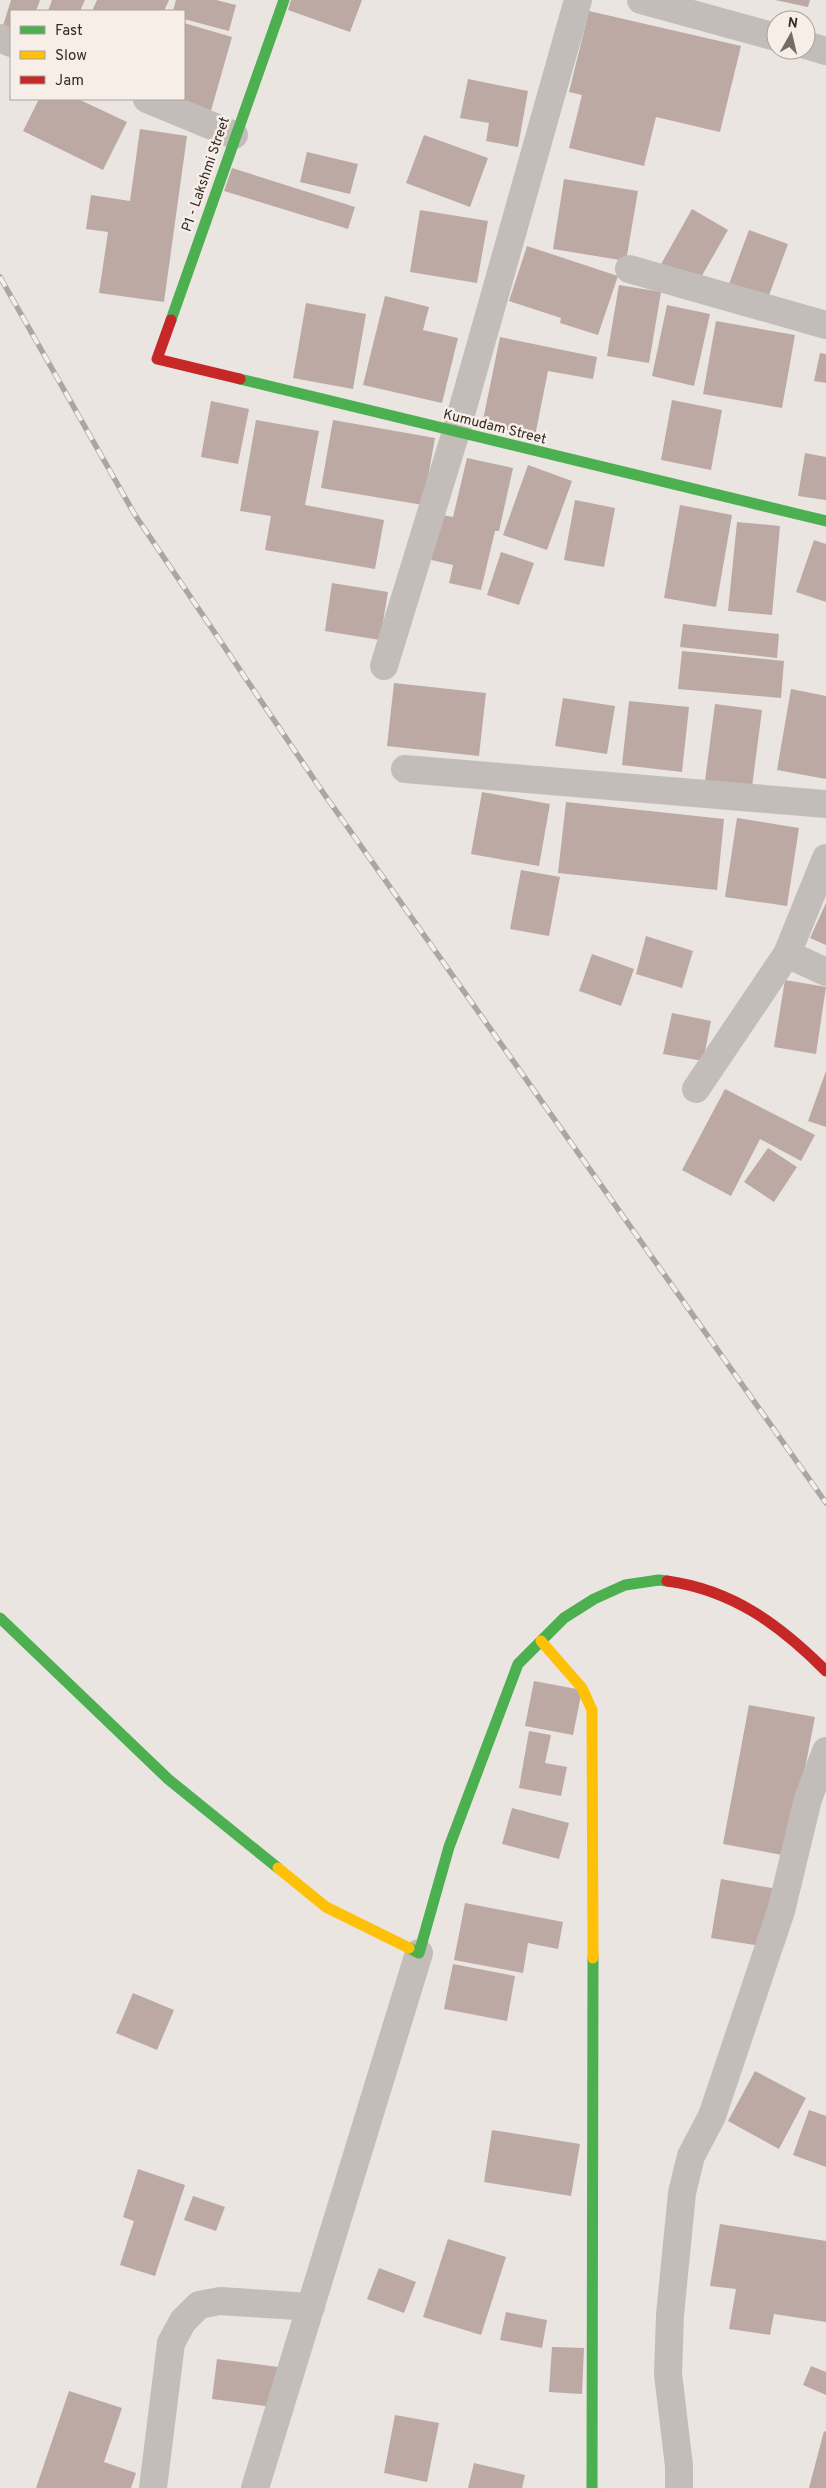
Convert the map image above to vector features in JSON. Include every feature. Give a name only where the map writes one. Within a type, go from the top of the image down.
[{"type":"street","name":"P1 - Lakshmi Street","points":[[157,358],[234,135],[284,0]]},
{"type":"street","points":[[384,666],[456,432],[578,0]]},
{"type":"street","points":[[641,0],[766,34]]},
{"type":"street","points":[[149,100],[234,135]]},
{"type":"street","points":[[629,269],[826,324]]},
{"type":"street","name":"Kumudam Street","points":[[157,358],[826,521]]},
{"type":"street","points":[[405,770],[826,804]]},
{"type":"street","points":[[696,1089],[787,954],[826,858]]},
{"type":"street","points":[[787,954],[826,972]]},
{"type":"street","points":[[255,2488],[419,1953],[448,1847],[518,1664],[564,1618],[594,1599],[625,1585],[659,1580],[696,1585],[747,1607],[796,1640],[826,1671]]},
{"type":"street","points":[[0,1618],[168,1779],[326,1907],[419,1953]]},
{"type":"street","points":[[541,1641],[582,1688],[592,1710],[594,2184],[592,2488]]},
{"type":"street","points":[[679,2488],[679,2466],[668,2374],[670,2316],[682,2193],[691,2156],[712,2116],[778,1921],[808,1799],[826,1751]]},
{"type":"street","points":[[154,2488],[171,2343],[183,2321],[198,2305],[220,2302],[311,2307]]},
{"type":"building","points":[[11,0],[40,0],[36,10],[10,10],[10,32],[2,29]]},
{"type":"building","points":[[52,0],[85,0],[80,10],[48,10]]},
{"type":"building","points":[[97,0],[169,0],[164,10],[92,10]]},
{"type":"building","points":[[176,0],[216,0],[236,5],[229,31],[185,19],[185,10],[173,10]]},
{"type":"building","points":[[291,0],[362,0],[350,32],[288,10]]},
{"type":"building","points":[[775,0],[810,0],[808,7]]},
{"type":"building","points":[[589,11],[741,46],[720,132],[656,117],[644,166],[569,148],[582,95],[569,92]]},
{"type":"building","points":[[185,23],[232,37],[210,114],[162,100],[185,100]]},
{"type":"building","points":[[468,79],[528,91],[518,147],[486,141],[489,123],[460,118]]},
{"type":"building","points":[[38,100],[80,100],[127,122],[103,170],[23,131]]},
{"type":"building","points":[[140,129],[187,136],[164,302],[99,293],[108,232],[86,229],[91,195],[130,201]]},
{"type":"building","points":[[424,135],[488,158],[470,207],[406,183]]},
{"type":"building","points":[[307,152],[358,164],[350,194],[300,182]]},
{"type":"building","points":[[232,168],[355,207],[348,229],[224,191]]},
{"type":"building","points":[[564,179],[638,191],[626,261],[553,249]]},
{"type":"building","points":[[692,209],[728,230],[696,286],[660,266]]},
{"type":"building","points":[[420,210],[488,221],[477,283],[410,272]]},
{"type":"building","points":[[749,230],[788,244],[768,298],[729,284]]},
{"type":"building","points":[[527,246],[618,276],[598,335],[560,323],[561,318],[509,301]]},
{"type":"building","points":[[619,285],[661,292],[649,363],[607,356]]},
{"type":"building","points":[[385,296],[429,307],[423,330],[458,338],[442,403],[363,385]]},
{"type":"building","points":[[306,303],[366,314],[353,389],[293,378]]},
{"type":"building","points":[[667,305],[710,314],[694,386],[652,376]]},
{"type":"building","points":[[716,321],[795,335],[782,408],[703,394]]},
{"type":"building","points":[[500,337],[597,357],[593,379],[548,371],[535,436],[482,425]]},
{"type":"building","points":[[820,353],[826,354],[826,383],[814,381]]},
{"type":"building","points":[[672,400],[722,410],[711,470],[661,460]]},
{"type":"building","points":[[211,401],[249,409],[238,464],[201,457]]},
{"type":"building","points":[[256,420],[319,431],[305,505],[384,520],[375,569],[265,550],[271,516],[240,511]]},
{"type":"building","points":[[333,420],[435,438],[423,505],[321,488]]},
{"type":"building","points":[[805,453],[826,457],[826,500],[798,496]]},
{"type":"building","points":[[467,458],[513,468],[499,531],[495,531],[481,590],[449,583],[453,565],[427,559],[437,514],[453,517]]},
{"type":"building","points":[[528,465],[572,481],[547,550],[503,535]]},
{"type":"building","points":[[575,500],[615,508],[604,567],[564,560]]},
{"type":"building","points":[[680,505],[732,515],[716,607],[664,598]]},
{"type":"building","points":[[737,522],[780,526],[772,615],[728,611]]},
{"type":"building","points":[[814,540],[826,544],[826,602],[796,592]]},
{"type":"building","points":[[501,552],[534,563],[519,605],[487,595]]},
{"type":"building","points":[[332,583],[388,592],[380,640],[325,631]]},
{"type":"building","points":[[683,624],[779,634],[777,658],[680,647]]},
{"type":"building","points":[[682,651],[784,661],[781,698],[678,689]]},
{"type":"building","points":[[394,683],[486,693],[479,756],[387,746]]},
{"type":"building","points":[[791,689],[826,696],[826,779],[777,770]]},
{"type":"building","points":[[563,698],[615,706],[607,754],[555,746]]},
{"type":"building","points":[[629,701],[689,707],[682,772],[622,765]]},
{"type":"building","points":[[715,704],[762,710],[752,787],[705,781]]},
{"type":"building","points":[[482,792],[550,804],[539,866],[471,854]]},
{"type":"building","points":[[566,802],[724,819],[717,890],[558,873]]},
{"type":"building","points":[[737,818],[799,828],[787,906],[725,897]]},
{"type":"building","points":[[521,870],[560,877],[549,936],[510,929]]},
{"type":"building","points":[[826,903],[826,945],[810,938]]},
{"type":"building","points":[[646,936],[693,951],[682,988],[636,974]]},
{"type":"building","points":[[592,954],[634,969],[621,1006],[579,991]]},
{"type":"building","points":[[785,980],[826,987],[816,1054],[774,1047]]},
{"type":"building","points":[[672,1013],[711,1021],[703,1061],[663,1054]]},
{"type":"building","points":[[826,1071],[826,1127],[808,1121]]},
{"type":"building","points":[[725,1089],[815,1135],[801,1161],[760,1139],[731,1196],[682,1170]]},
{"type":"building","points":[[768,1148],[797,1167],[774,1202],[744,1182]]},
{"type":"building","points":[[534,1681],[582,1690],[573,1735],[525,1726]]},
{"type":"building","points":[[749,1705],[815,1717],[788,1856],[723,1844]]},
{"type":"building","points":[[529,1731],[551,1735],[545,1763],[567,1767],[561,1796],[519,1788]]},
{"type":"building","points":[[512,1808],[569,1823],[559,1859],[502,1844]]},
{"type":"building","points":[[721,1879],[777,1889],[767,1947],[711,1938]]},
{"type":"building","points":[[465,1903],[563,1922],[558,1949],[528,1943],[523,1973],[454,1960]]},
{"type":"building","points":[[453,1964],[515,1976],[507,2021],[444,2009]]},
{"type":"building","points":[[133,1993],[174,2010],[157,2050],[116,2033]]},
{"type":"building","points":[[755,2071],[806,2098],[779,2149],[728,2121]]},
{"type":"building","points":[[809,2110],[826,2116],[826,2167],[793,2155]]},
{"type":"building","points":[[492,2130],[580,2144],[571,2196],[484,2182]]},
{"type":"building","points":[[138,2169],[185,2185],[155,2276],[120,2265],[134,2221],[123,2217]]},
{"type":"building","points":[[193,2196],[225,2207],[216,2231],[184,2220]]},
{"type":"building","points":[[720,2224],[826,2241],[826,2322],[774,2314],[770,2335],[729,2329],[736,2289],[710,2286]]},
{"type":"building","points":[[448,2239],[506,2257],[481,2335],[423,2317]]},
{"type":"building","points":[[379,2268],[416,2282],[404,2313],[367,2299]]},
{"type":"building","points":[[506,2312],[547,2320],[542,2348],[500,2340]]},
{"type":"building","points":[[552,2347],[584,2348],[582,2394],[549,2392]]},
{"type":"building","points":[[217,2359],[278,2367],[273,2407],[212,2399]]},
{"type":"building","points":[[811,2366],[826,2372],[826,2395],[803,2385]]},
{"type":"building","points":[[69,2391],[122,2408],[104,2462],[136,2473],[131,2488],[36,2488]]},
{"type":"building","points":[[395,2415],[439,2423],[427,2482],[384,2473]]},
{"type":"building","points":[[824,2431],[826,2432],[826,2488],[809,2488]]},
{"type":"building","points":[[474,2463],[525,2475],[522,2488],[468,2488]]},
{"type":"railway","points":[[0,277],[135,515],[322,791],[826,1503]]},
{"type":"traffic: fast","points":[[171,320],[284,0]]},
{"type":"traffic: fast","points":[[240,379],[826,521]]},
{"type":"traffic: fast","points":[[409,1948],[419,1953],[449,1847],[518,1664],[564,1618],[594,1599],[625,1585],[659,1580],[667,1581]]},
{"type":"traffic: fast","points":[[0,1618],[168,1779],[278,1868]]},
{"type":"traffic: fast","points":[[592,2488],[593,1958]]},
{"type":"traffic: slow","points":[[541,1641],[582,1688],[592,1710],[593,1958]]},
{"type":"traffic: slow","points":[[278,1868],[326,1907],[409,1948]]},
{"type":"traffic: jam","points":[[171,320],[157,359],[240,379]]},
{"type":"traffic: jam","points":[[667,1581],[713,1592],[754,1612],[791,1639],[826,1671]]}]
